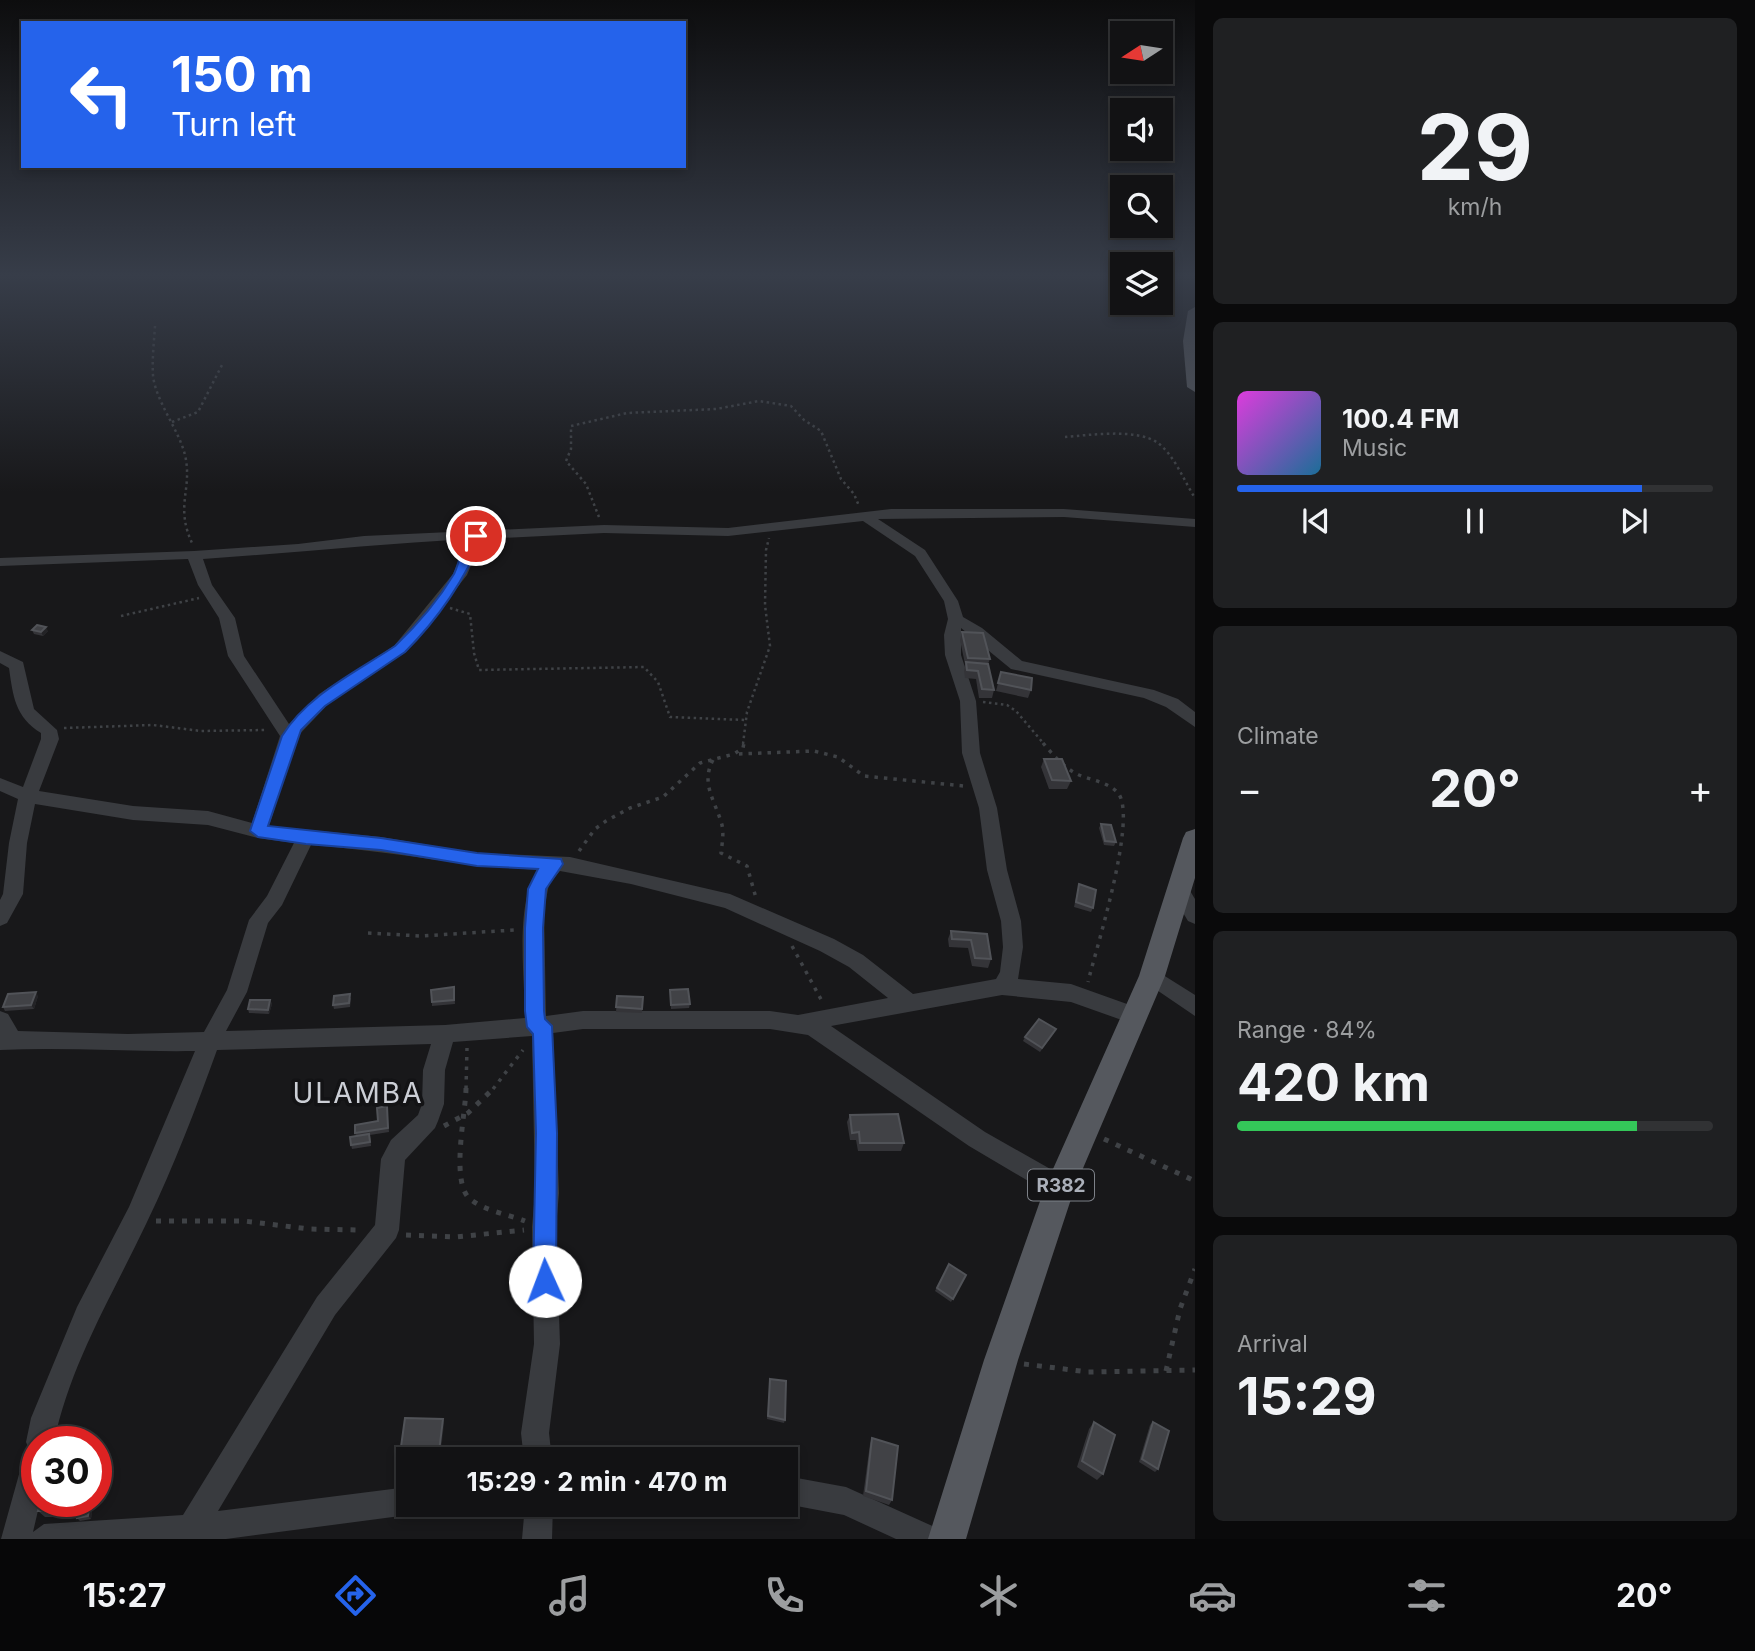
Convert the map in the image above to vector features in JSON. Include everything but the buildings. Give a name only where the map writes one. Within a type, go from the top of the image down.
[{"type":"main road","points":[[1191,349],[1195,387]]},
{"type":"main road","name":"R382","points":[[947,1539],[1001,1360],[1060,1187],[1087,1130],[1133,1015],[1187,904],[1195,838]]},
{"type":"street","points":[[0,562],[194,555],[298,548],[364,540],[604,529],[718,532],[864,516],[1052,513],[1195,523]]},
{"type":"street","points":[[864,516],[920,553],[951,601],[956,619],[952,635],[953,655],[968,701],[971,753],[994,838],[997,870],[1012,921],[1010,974],[1002,986]]},
{"type":"street","points":[[258,831],[288,734],[312,709],[400,649],[464,568],[476,536]]},
{"type":"street","points":[[194,555],[211,595],[219,604],[232,631],[236,656],[288,734]]},
{"type":"street","points":[[956,619],[977,631],[1017,665],[1148,694],[1172,703],[1195,721]]},
{"type":"street","points":[[0,656],[18,666],[21,702],[33,720],[49,730],[50,739],[28,796],[18,843],[16,883],[0,918]]},
{"type":"street","points":[[0,785],[28,796],[133,813],[208,818],[258,831],[306,838],[381,844],[488,861],[563,864],[730,902],[856,961],[908,1002]]},
{"type":"street","points":[[43,1426],[86,1316],[134,1222],[180,1119],[210,1041],[237,992],[259,920],[275,900],[289,867],[306,838]]},
{"type":"street","points":[[537,1447],[535,1433],[547,1344],[544,1227],[547,1194],[534,928],[537,889],[544,874],[563,864]]},
{"type":"street","points":[[1152,976],[1195,1007]]},
{"type":"street","points":[[796,1023],[1002,986],[1038,988],[1085,998],[1133,1015]]},
{"type":"street","points":[[0,1020],[7,1041],[42,1039],[128,1043],[456,1033],[583,1020],[770,1020],[796,1023],[821,1031],[977,1139],[1060,1187]]},
{"type":"street","points":[[190,1534],[326,1306],[371,1254],[387,1230],[393,1159],[399,1148],[422,1129],[433,1104],[434,1070],[456,1033]]},
{"type":"street","points":[[798,1492],[846,1501],[929,1539]]},
{"type":"street","points":[[44,1539],[190,1534],[396,1503]]},
{"type":"street","points":[[16,1539],[22,1517]]},
{"type":"street","points":[[537,1539],[538,1517]]},
{"type":"street","points":[[0,1537],[7,1539]]},
{"type":"path","points":[[154,349],[153,377],[185,455],[187,476],[183,497],[184,527],[194,555]]},
{"type":"path","points":[[172,422],[198,412],[223,363]]},
{"type":"path","points":[[604,529],[586,484],[566,461],[571,449],[571,426],[626,413],[724,408],[759,401],[791,406],[804,420],[821,431],[841,479],[854,494],[864,516]]},
{"type":"path","points":[[1065,437],[1119,435],[1154,441],[1163,449],[1195,498]]},
{"type":"path","points":[[734,754],[743,748],[746,742],[745,720],[770,646],[765,605],[766,550],[771,528]]},
{"type":"path","points":[[121,615],[211,595]]},
{"type":"path","points":[[434,606],[470,614],[474,653],[479,670],[644,667],[652,673],[670,717],[745,720]]},
{"type":"path","points":[[968,701],[1012,708],[1063,764],[1079,775],[1112,788],[1121,797],[1123,815],[1119,854],[1085,998]]},
{"type":"path","points":[[41,726],[90,728],[153,725],[201,731],[247,729],[288,734]]},
{"type":"path","points":[[563,864],[595,828],[619,812],[663,797],[693,767],[734,754],[804,751],[839,758],[864,776],[981,787]]},
{"type":"path","points":[[713,759],[707,775],[711,797],[723,828],[722,854],[747,866],[763,916]]},
{"type":"path","points":[[786,927],[793,951],[832,1017]]},
{"type":"path","points":[[368,933],[421,936],[534,928]]},
{"type":"path","points":[[422,1129],[441,1127],[465,1116],[497,1086],[539,1026]]},
{"type":"path","points":[[456,1033],[465,1116],[460,1149],[463,1190],[467,1197],[544,1227]]},
{"type":"path","points":[[1087,1130],[1195,1181]]},
{"type":"path","points":[[134,1222],[267,1222],[309,1229],[387,1230],[414,1237],[456,1237],[544,1227]]},
{"type":"path","points":[[1166,1371],[1180,1309],[1195,1269]]},
{"type":"path","points":[[1001,1360],[1053,1370],[1195,1370]]},
{"type":"district","name":"ULAMBA","points":[[358,1093]]},
{"type":"route","points":[[476,536],[460,575],[411,638],[400,649],[312,709],[295,727],[289,736],[258,831],[381,844],[477,860],[555,864],[544,874],[537,889],[534,910],[535,1011],[536,1027],[542,1026],[546,1133],[545,1281]]}]
